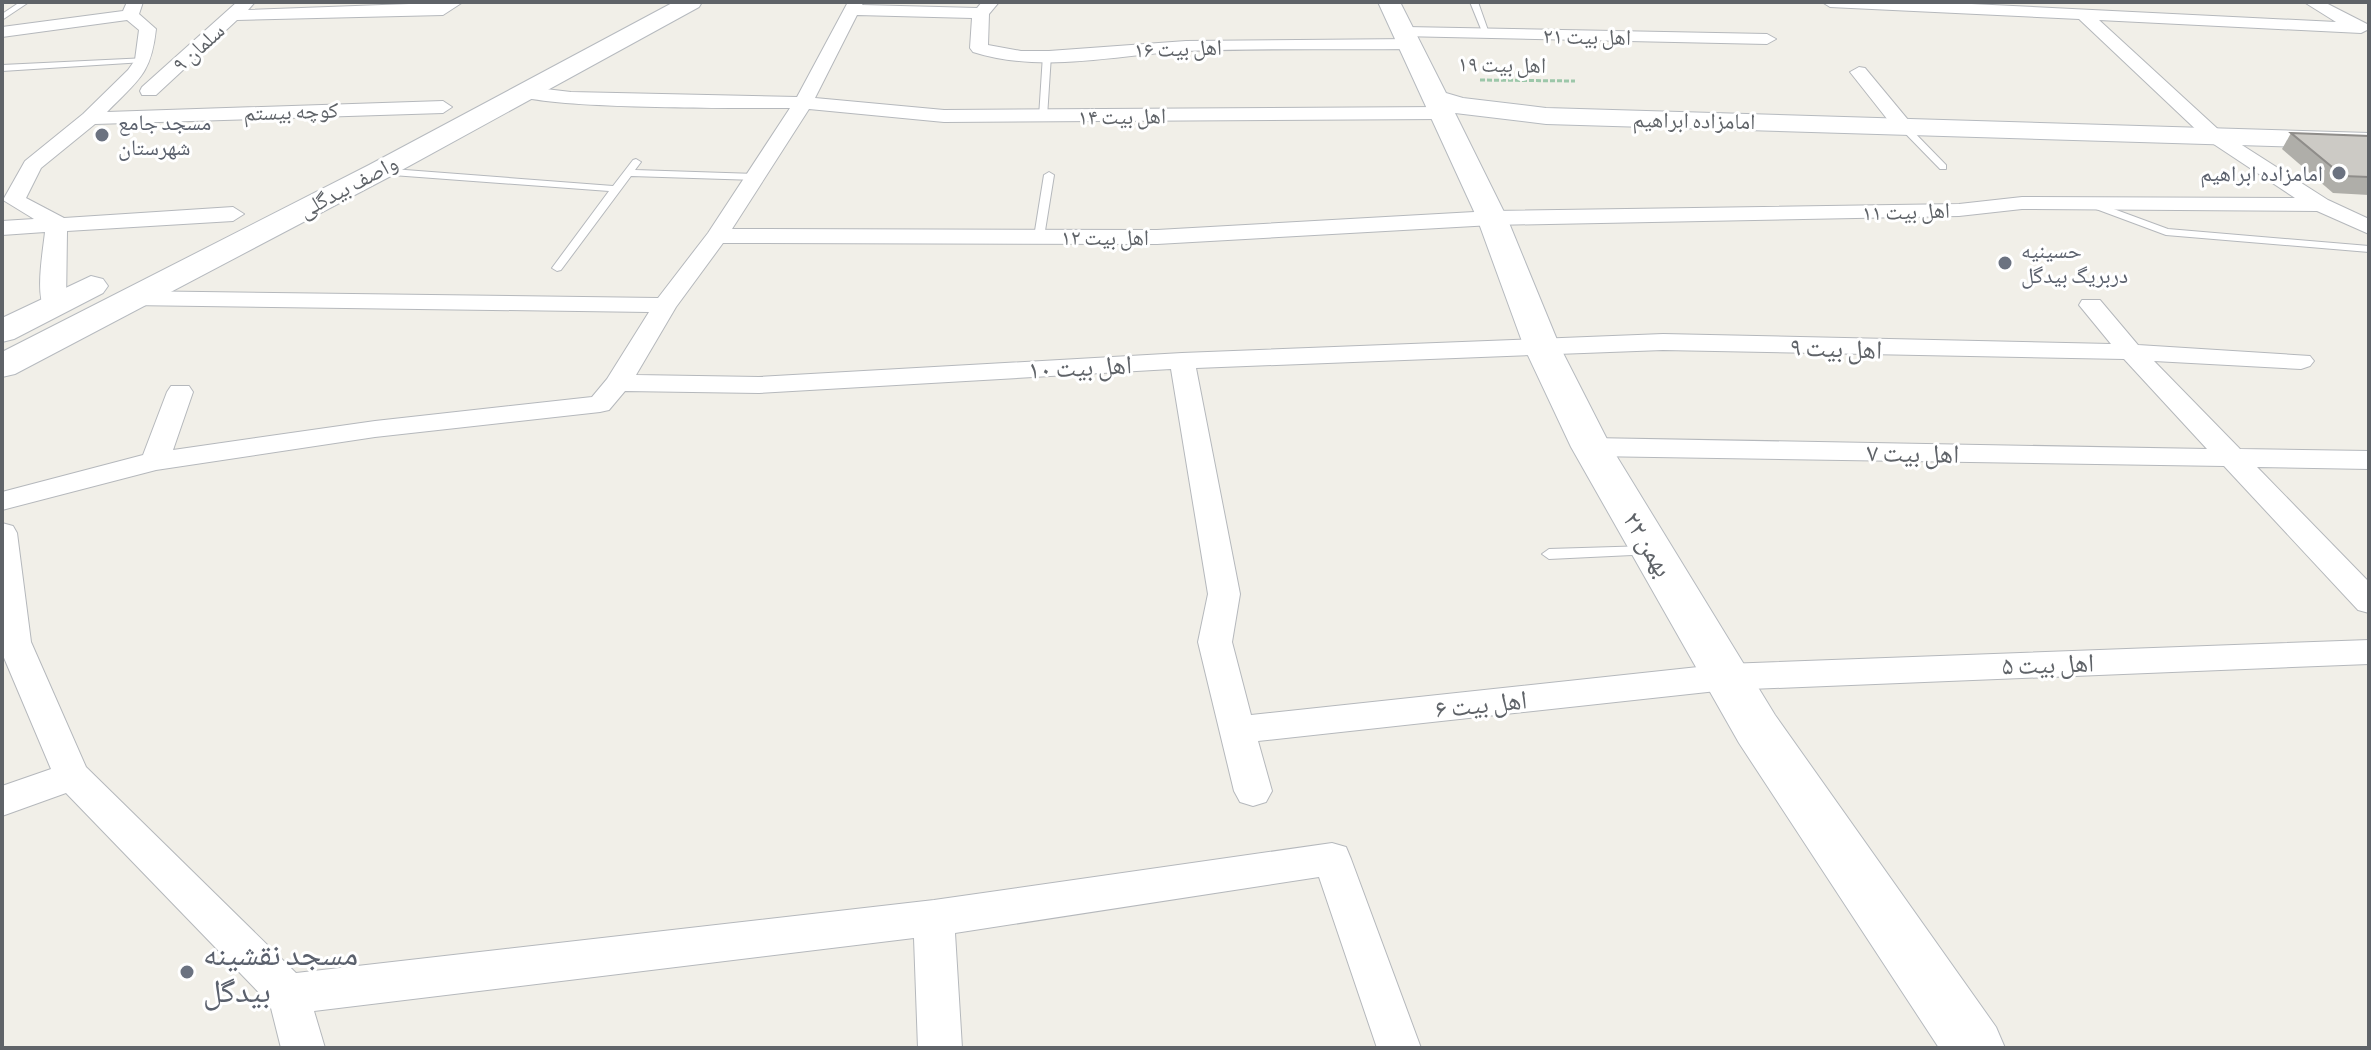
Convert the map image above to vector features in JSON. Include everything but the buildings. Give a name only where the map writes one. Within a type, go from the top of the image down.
[{"type":"street","name":"سلمان ۹","points":[[149,91],[247,2]]},
{"type":"street","points":[[233,15],[443,10],[455,2]]},
{"type":"street","name":"واصف بیدگلی","points":[[387,135],[648,2]]},
{"type":"street","name":"واصف بیدگلی","points":[[2,366],[119,288],[379,171],[691,2]]},
{"type":"street","points":[[1818,2],[1829,10],[1981,5],[2085,16],[2366,29]]},
{"type":"street","points":[[2141,2],[2160,19]]},
{"type":"street","points":[[2312,2],[2366,29]]},
{"type":"street","points":[[2,501],[155,461],[375,429],[600,404],[618,383],[665,305],[717,236],[756,177],[803,103],[854,6],[986,7]]},
{"type":"street","name":"اهل بیت ۱۶","points":[[986,7],[979,48],[989,52],[1047,55],[1184,46],[1424,72]]},
{"type":"street","points":[[2,32],[132,9],[148,29],[144,60],[90,118],[32,165],[14,200],[57,223]]},
{"type":"street","points":[[2085,16],[2213,135],[2320,205],[2369,227]]},
{"type":"street","name":"اهل بیت ۲۱","points":[[1424,72],[1487,34],[1767,39]]},
{"type":"street","points":[[570,42],[607,46]]},
{"type":"street","name":"اهل بیت ۱۴","points":[[520,92],[571,98],[803,103],[944,116],[1043,117],[1424,72]]},
{"type":"street","name":"امامزاده ابراهیم","points":[[1424,72],[1505,119],[1546,116],[1902,125],[2369,141]]},
{"type":"street","name":"۲۲ بهمن","points":[[1424,72],[1492,218],[1542,347],[1591,447],[1726,677],[1805,801],[1974,1048]]},
{"type":"street","points":[[1859,72],[1902,125]]},
{"type":"street","name":"کوچه بیستم","points":[[90,118],[443,107]]},
{"type":"street","name":"واصف بیدگلی","points":[[178,242],[261,199]]},
{"type":"street","name":"اهل بیت ۱۱","points":[[1492,218],[1959,210],[2022,203],[2320,205]]},
{"type":"street","points":[[2,228],[233,214]]},
{"type":"street","name":"اهل بیت ۱۲","points":[[717,236],[1157,237],[1492,218]]},
{"type":"street","points":[[54,305],[57,223]]},
{"type":"street","points":[[119,288],[665,305]]},
{"type":"street","name":"واصف بیدگلی","points":[[2,332],[54,305],[119,288]]},
{"type":"street","points":[[2091,305],[2131,352],[2369,602]]},
{"type":"street","name":"اهل بیت ۹","points":[[1542,347],[1663,342],[2131,352],[2301,361]]},
{"type":"street","name":"اهل بیت ۱۰","points":[[618,383],[759,385],[1182,361],[1542,347]]},
{"type":"street","points":[[1182,361],[1224,594],[1215,642],[1253,791]]},
{"type":"street","points":[[155,461],[180,392]]},
{"type":"street","name":"اهل بیت ۷","points":[[1591,447],[2369,460]]},
{"type":"street","points":[[2,533],[8,644],[72,776],[288,994],[303,1048]]},
{"type":"street","name":"اهل بیت ۵","points":[[1726,677],[2369,652]]},
{"type":"street","name":"اهل بیت ۶","points":[[1235,730],[1726,677]]},
{"type":"street","points":[[2,801],[72,776]]},
{"type":"street","points":[[288,994],[934,918],[1332,859],[1399,1048]]},
{"type":"street","points":[[934,918],[940,1048]]},
{"type":"lane","points":[[2,18],[25,2]]},
{"type":"lane","points":[[1474,2],[1487,34]]},
{"type":"lane","points":[[1043,117],[1047,55]]},
{"type":"lane","points":[[2,68],[144,60]]},
{"type":"lane","points":[[1902,125],[1943,167]]},
{"type":"lane","points":[[557,268],[636,162]]},
{"type":"lane","points":[[379,171],[616,189]]},
{"type":"lane","points":[[627,173],[756,177]]},
{"type":"lane","points":[[1039,237],[1049,175]]},
{"type":"lane","points":[[2092,204],[2166,232],[2369,249]]},
{"type":"lane","points":[[1549,554],[1652,551]]},
{"type":"path","name":"اهل بیت ۱۹","points":[[1424,72],[1575,81]]},
{"type":"place","name":"مسجد جامع شهرستان","points":[[102,135]]},
{"type":"place","name":"امامزاده ابراهیم","points":[[2339,173]]},
{"type":"place","name":"حسینیه دربریگ بیدگل","points":[[2005,263]]},
{"type":"place","name":"مسجد نقشینه بیدگل","points":[[187,972]]}]
